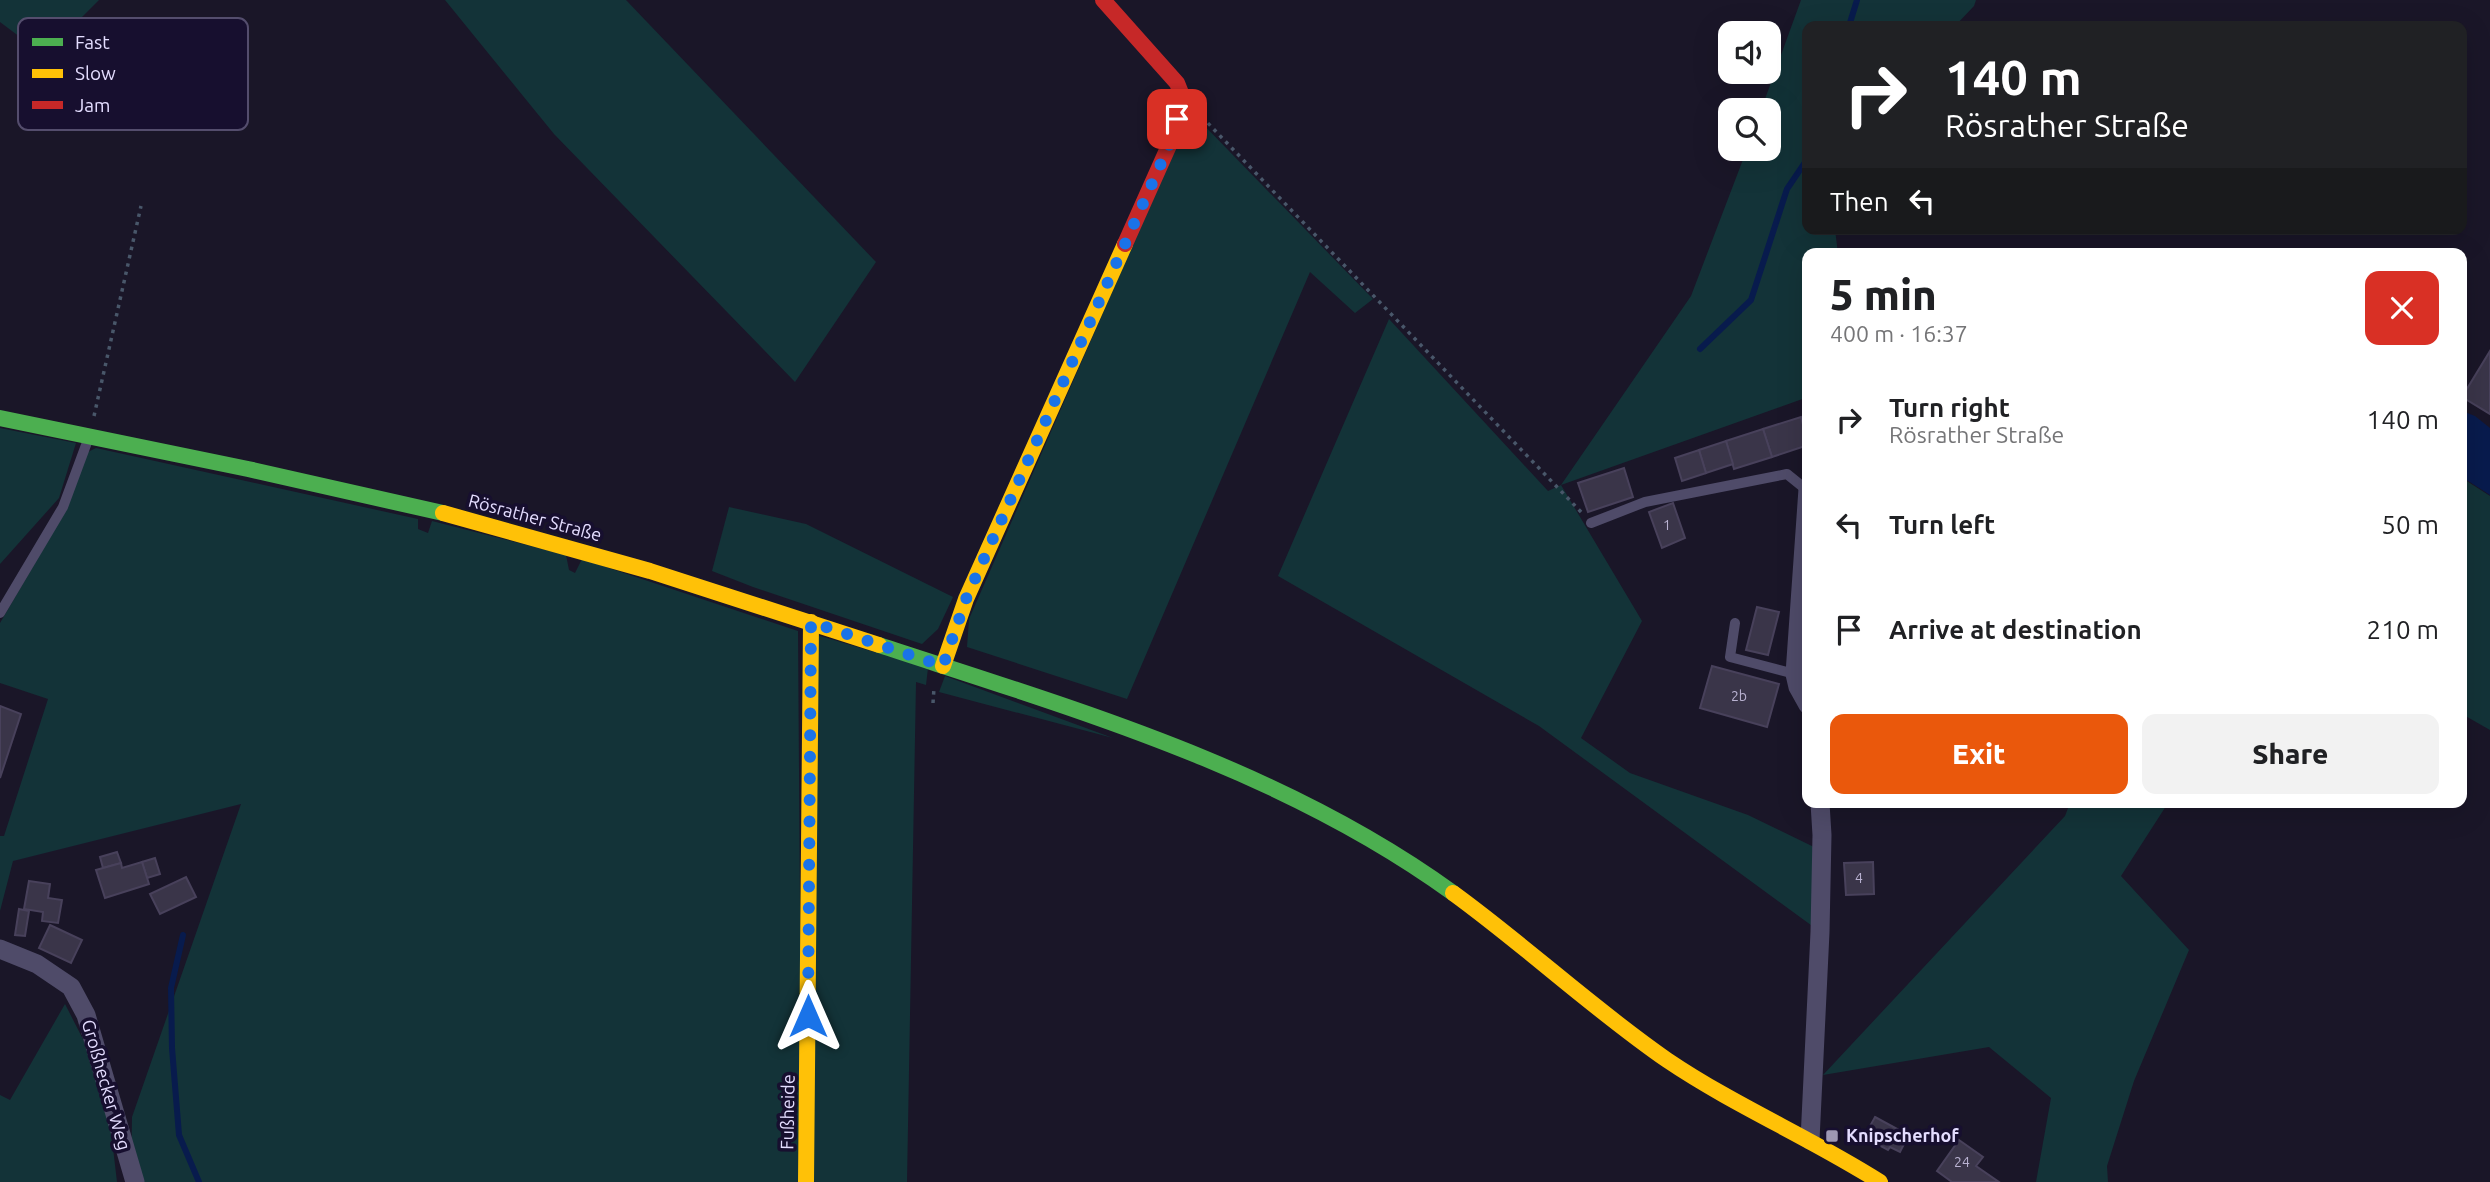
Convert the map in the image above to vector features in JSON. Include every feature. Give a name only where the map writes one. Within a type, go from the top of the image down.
[{"type":"street","points":[[943,666],[966,599],[1171,141],[1183,97],[1177,83],[1103,0]]},
{"type":"street","name":"Rösrather Straße","points":[[0,418],[274,474],[492,525],[665,575],[811,622],[1177,747],[1270,787],[1339,822],[1468,903],[1666,1059],[1880,1182]]},
{"type":"street","points":[[1802,582],[1796,674],[1802,694]]},
{"type":"street","name":"Fußheide","points":[[806,1182],[811,622]]},
{"type":"street","points":[[1810,1140],[1820,932],[1820,808]]},
{"type":"street","name":"Großhecker Weg","points":[[0,949],[37,964],[71,987],[86,1015],[135,1182]]},
{"type":"lane","points":[[0,613],[63,507],[89,437]]},
{"type":"lane","points":[[1591,523],[1645,502],[1787,474],[1802,485]]},
{"type":"lane","points":[[1735,623],[1730,657],[1796,674]]},
{"type":"path","points":[[1183,97],[1591,523]]},
{"type":"path","points":[[89,437],[141,206]]},
{"type":"green space","points":[[0,0],[99,0],[81,18],[18,18],[18,36],[0,22]]},
{"type":"green space","points":[[445,0],[626,0],[876,262],[795,382],[554,134]]},
{"type":"green space","points":[[1801,0],[1976,0],[1960,21],[1802,21],[1802,235],[1836,235],[1837,248],[1802,248],[1802,399],[1561,485],[1691,296],[1742,161],[1781,161],[1781,98],[1765,98],[1770,84],[1781,84],[1781,55]]},
{"type":"green space","points":[[1196,117],[1373,299],[1355,313],[1310,272],[1127,699],[967,647],[969,619],[1176,146]]},
{"type":"green space","points":[[1389,319],[1548,491],[1561,485],[1642,621],[1581,738],[1630,773],[1748,815],[1816,848],[1815,928],[1539,726],[1278,576]]},
{"type":"green space","points":[[0,428],[76,443],[59,498],[0,564]]},
{"type":"green space","points":[[96,448],[418,519],[418,529],[428,533],[432,521],[566,555],[569,570],[575,573],[582,559],[798,631],[802,1182],[131,1182],[132,1117],[241,804],[13,861],[0,911],[0,836],[4,836],[48,699],[0,683],[0,623],[66,510],[86,453]]},
{"type":"green space","points":[[2467,481],[2490,496],[2490,730],[2467,717]]},
{"type":"green space","points":[[729,507],[806,524],[953,597],[938,629],[922,644],[712,571]]},
{"type":"green space","points":[[817,635],[928,668],[926,685],[916,682],[907,1182],[811,1182]]},
{"type":"green space","points":[[945,676],[1113,738],[939,692]]},
{"type":"green space","points":[[2068,808],[2165,808],[2121,876],[2189,950],[2134,1081],[2107,1166],[2108,1182],[2036,1182],[2051,1098],[1989,1047],[1823,1075],[2065,816]]},
{"type":"green space","points":[[65,1004],[89,1051],[109,1114],[117,1182],[0,1182],[0,1095],[10,1100]]},
{"type":"water","points":[[2467,413],[2490,428],[2490,495],[2467,480]]},
{"type":"building","points":[[2490,351],[2490,414],[2467,400],[2467,389]]},
{"type":"building","points":[[1801,417],[1802,447],[1772,457],[1763,429]]},
{"type":"building","points":[[1763,429],[1772,457],[1734,469],[1726,441]]},
{"type":"building","points":[[1726,441],[1733,464],[1706,473],[1699,450]]},
{"type":"building","points":[[1699,450],[1706,473],[1682,481],[1675,458]]},
{"type":"building","points":[[1624,468],[1633,497],[1588,512],[1578,483]]},
{"type":"building","points":[[1673,503],[1685,538],[1662,548],[1649,512]]},
{"type":"building","points":[[1757,607],[1779,612],[1768,655],[1746,650]]},
{"type":"building","points":[[1712,666],[1779,684],[1767,727],[1700,708]]},
{"type":"building","points":[[0,706],[21,714],[0,778]]},
{"type":"building","points":[[117,852],[121,863],[103,868],[100,857]]},
{"type":"building","points":[[155,858],[160,874],[147,878],[142,862]]},
{"type":"building","points":[[142,862],[149,884],[105,898],[96,870],[121,863],[122,868]]},
{"type":"building","points":[[1873,862],[1874,894],[1846,895],[1844,863]]},
{"type":"building","points":[[186,877],[196,897],[160,914],[150,894]]},
{"type":"building","points":[[29,881],[50,884],[48,898],[62,900],[58,923],[42,921],[43,912],[24,909]]},
{"type":"building","points":[[19,909],[29,911],[25,936],[15,935]]},
{"type":"building","points":[[50,925],[82,940],[71,963],[39,948]]},
{"type":"building","points":[[1875,1117],[1899,1130],[1897,1134],[1906,1140],[1900,1152],[1890,1147],[1888,1150],[1864,1137]]},
{"type":"building","points":[[1959,1140],[1983,1157],[1976,1166],[1999,1182],[1952,1182],[1937,1171]]},
{"type":"waterway","points":[[1851,21],[1857,0]]},
{"type":"waterway","points":[[1700,349],[1751,300],[1787,189],[1802,167]]},
{"type":"waterway","points":[[183,935],[171,988],[172,1048],[179,1135],[199,1182]]},
{"type":"traffic: fast","points":[[0,418],[248,469],[443,513]]},
{"type":"traffic: fast","points":[[879,645],[1103,719],[1248,777],[1319,811],[1387,849],[1453,893]]},
{"type":"traffic: slow","points":[[943,666],[966,599],[1125,244]]},
{"type":"traffic: slow","points":[[443,513],[650,571],[879,645]]},
{"type":"traffic: slow","points":[[806,1182],[811,622]]},
{"type":"traffic: slow","points":[[1453,893],[1667,1060],[1880,1182]]},
{"type":"traffic: jam","points":[[1103,0],[1177,83],[1183,98],[1171,141],[1125,244]]},
{"type":"place","name":"Knipscherhof","points":[[1832,1136]]},
{"type":"route","points":[[808,1016],[811,622],[943,666],[966,599],[1171,141],[1177,119]]}]
